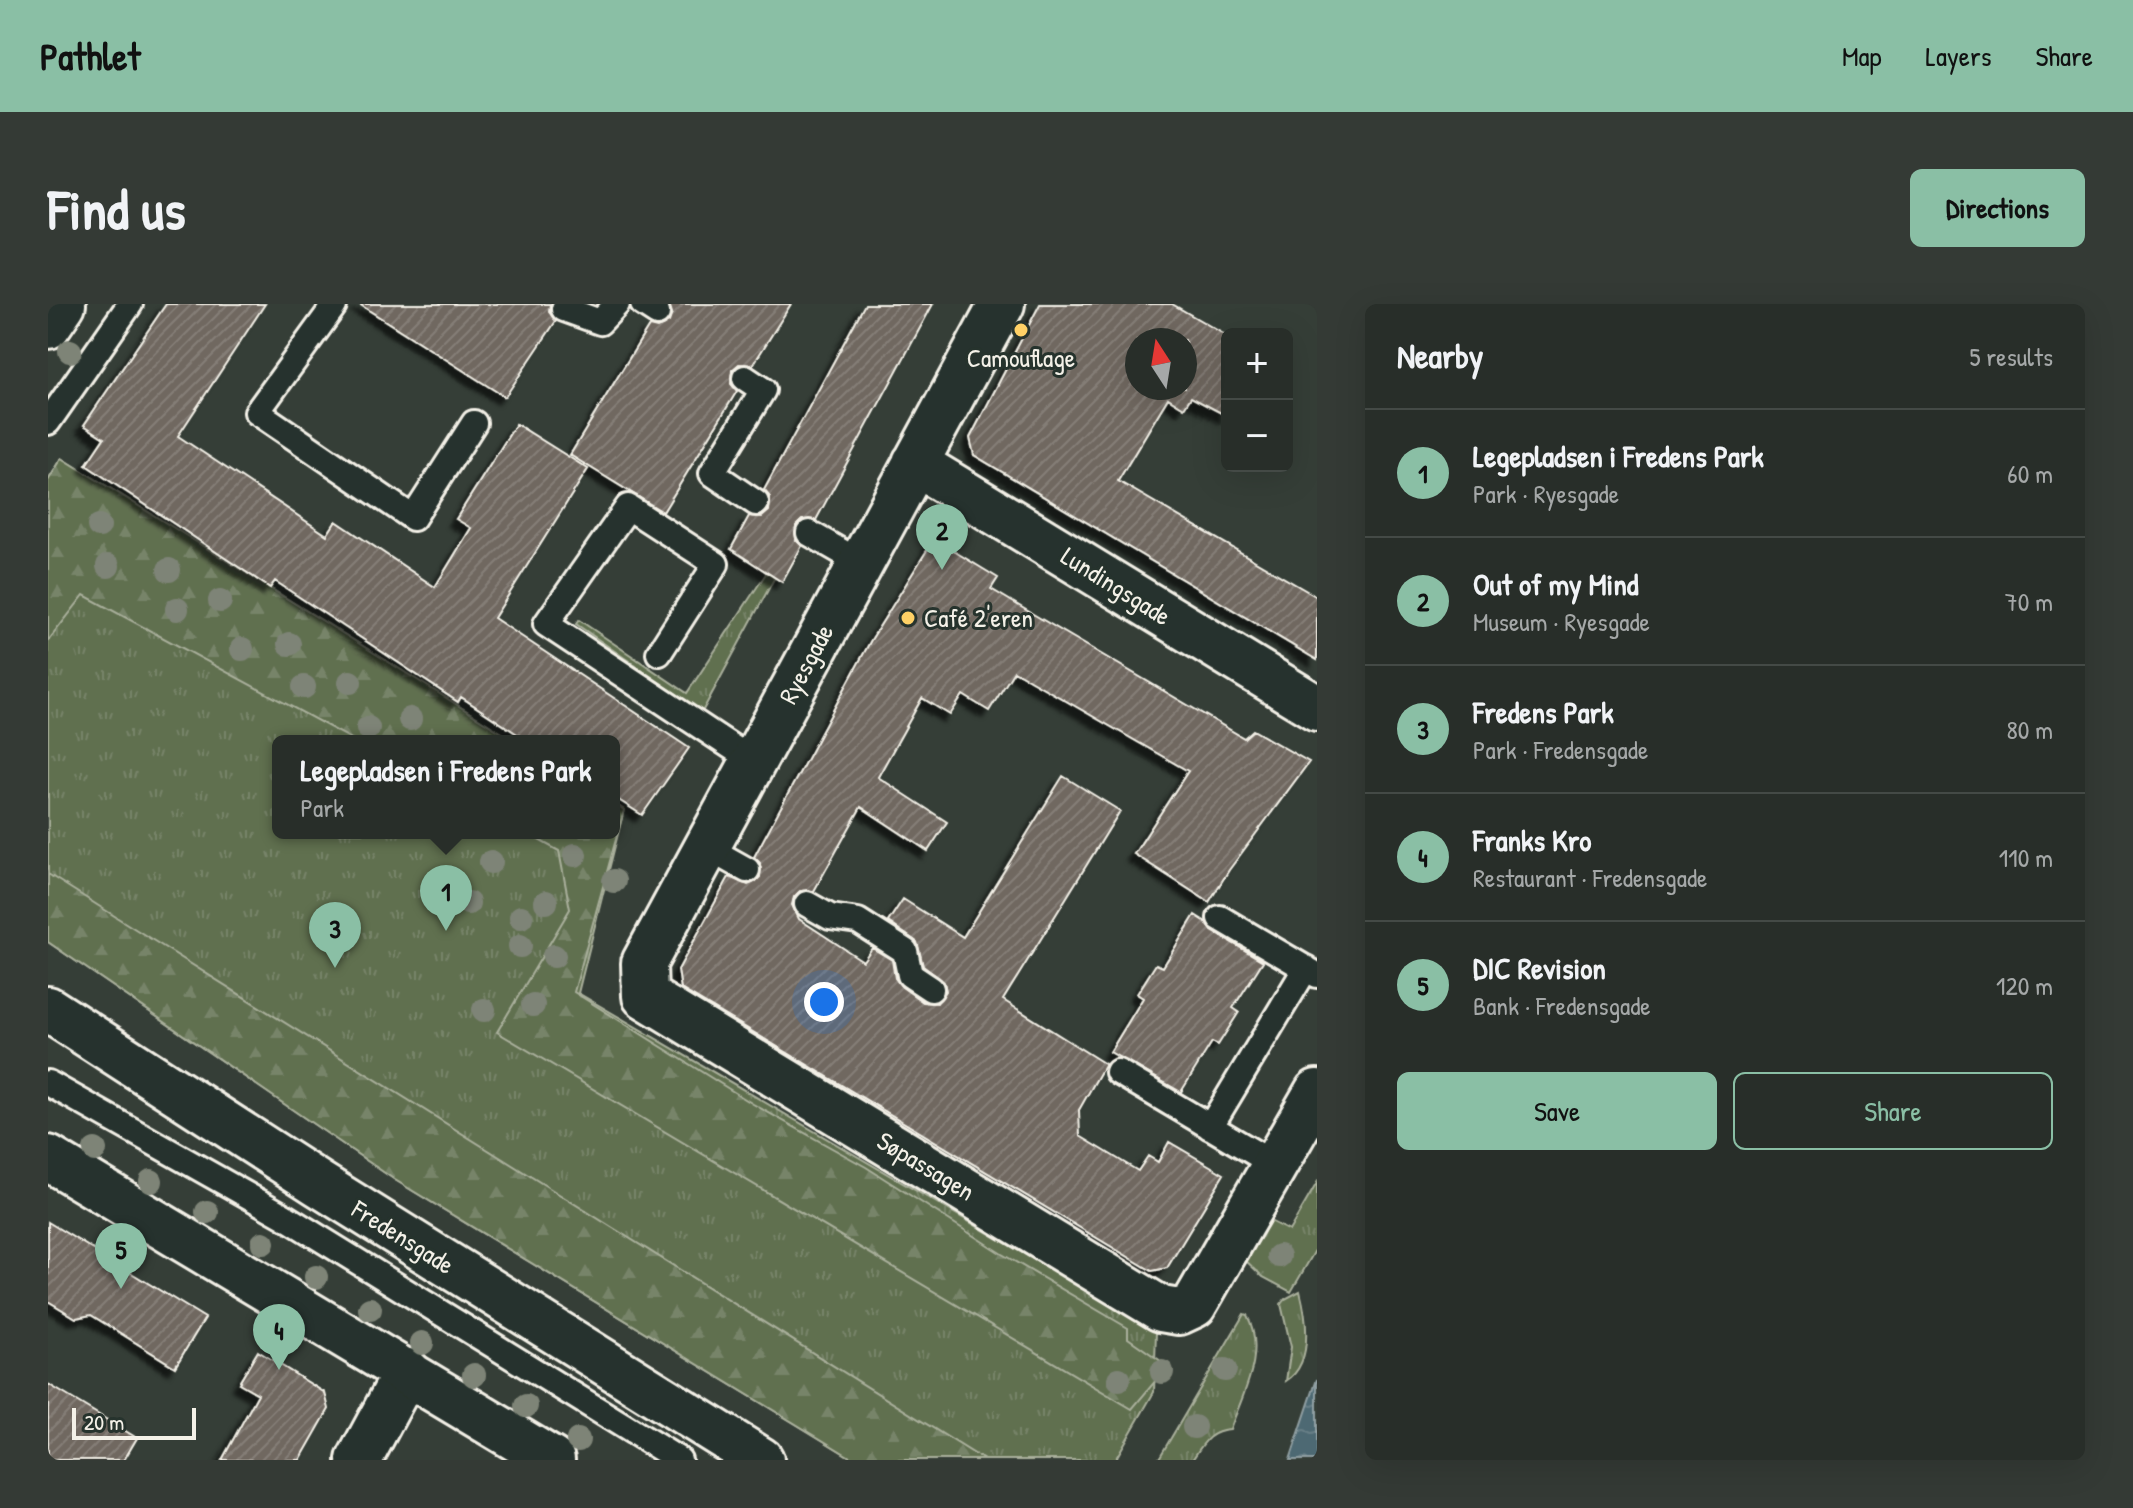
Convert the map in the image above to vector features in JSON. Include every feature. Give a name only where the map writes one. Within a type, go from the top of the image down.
[{"type":"street","points":[[48,326],[63,304]]},
{"type":"street","name":"Ryesgade","points":[[675,1014],[645,996],[644,963],[1002,304]]},
{"type":"street","name":"Lundingsgade","points":[[915,463],[1317,708]]},
{"type":"street","name":"Fredensgade","points":[[48,1009],[319,1184],[761,1460]]},
{"type":"street","name":"Søpassagen","points":[[675,1014],[1161,1309],[1179,1312],[1194,1305],[1275,1165]]},
{"type":"street","points":[[48,1037],[319,1184]]},
{"type":"street","points":[[1275,1165],[1317,1092]]},
{"type":"street","points":[[48,1158],[552,1460]]},
{"type":"street","points":[[359,1460],[407,1371]]},
{"type":"lane","points":[[48,422],[130,304]]},
{"type":"lane","points":[[330,304],[334,306],[257,412],[413,518],[474,423]]},
{"type":"lane","points":[[564,309],[600,322],[617,304]]},
{"type":"lane","points":[[745,378],[763,390],[712,473],[756,503]]},
{"type":"lane","points":[[659,653],[716,564],[628,507],[546,624],[753,761]]},
{"type":"lane","points":[[809,533],[861,563]]},
{"type":"lane","points":[[706,847],[747,870]]},
{"type":"lane","points":[[807,904],[830,917],[858,921],[905,951],[910,975],[931,989]]},
{"type":"lane","points":[[1210,1127],[1312,971],[1220,918]]},
{"type":"lane","points":[[1118,1072],[1275,1165]]},
{"type":"lane","points":[[48,1083],[284,1216],[679,1460]]},
{"type":"green space","points":[[62,458],[505,735],[272,735],[272,839],[617,839],[578,993],[1156,1331],[1154,1392],[1115,1460],[855,1460],[395,1180],[48,942],[48,481]]},
{"type":"green space","points":[[62,458],[505,735],[344,735],[84,595],[48,641],[48,481]]},
{"type":"green space","points":[[767,572],[775,577],[702,712],[576,624],[579,620],[687,693]]},
{"type":"green space","points":[[537,839],[616,839],[574,992],[753,1104],[866,1167],[1002,1254],[1128,1328],[1128,1338],[1168,1366],[1132,1409],[497,1032],[570,909],[559,851]]},
{"type":"green space","points":[[48,874],[984,1460],[855,1460],[395,1180],[48,942]]},
{"type":"green space","points":[[1317,1183],[1317,1247],[1291,1292],[1263,1277],[1243,1258],[1266,1219],[1289,1231]]},
{"type":"green space","points":[[1300,1291],[1305,1314],[1305,1352],[1295,1373],[1286,1381],[1291,1347],[1281,1304]]},
{"type":"green space","points":[[1244,1314],[1253,1329],[1254,1358],[1230,1430],[1212,1436],[1192,1460],[1158,1460]]},
{"type":"water","points":[[1317,1379],[1317,1460],[1290,1460]]},
{"type":"building","points":[[166,304],[265,304],[178,436],[327,535],[336,521],[435,587],[471,528],[456,519],[516,424],[588,469],[494,618],[689,748],[642,815],[620,801],[620,735],[519,735],[461,697],[458,702],[275,581],[270,588],[86,465],[104,438],[84,425]]},
{"type":"building","points":[[359,304],[550,304],[549,312],[556,321],[505,397]]},
{"type":"building","points":[[669,304],[791,304],[753,365],[739,364],[732,370],[731,384],[737,391],[663,512],[570,455],[649,326],[657,328],[669,322],[672,313]]},
{"type":"building","points":[[865,304],[933,304],[816,520],[802,520],[796,526],[796,540],[802,546],[782,582],[731,549],[749,516],[762,517],[769,511],[770,497],[764,490]]},
{"type":"building","points":[[1040,304],[1172,304],[1221,333],[1221,413],[1197,400],[1197,328],[1125,328],[1125,400],[1167,400],[1118,481],[1317,597],[1317,660],[974,455],[970,438]]},
{"type":"building","points":[[1171,400],[1189,400],[1184,408]]},
{"type":"building","points":[[934,539],[998,578],[991,589],[1021,607],[1244,738],[1253,730],[1309,762],[1209,902],[1134,854],[1188,771],[1014,671],[989,711],[963,695],[950,715],[922,698],[878,777],[947,822],[928,851],[861,807],[814,891],[800,891],[794,897],[792,905],[799,919],[863,961],[872,948],[892,960],[895,978],[902,987],[923,1002],[937,1003],[946,991],[944,982],[923,966],[917,942],[888,922],[903,899],[963,937],[1063,776],[1120,811],[1003,1000],[1105,1064],[1079,1110],[1080,1136],[1138,1171],[1148,1156],[1158,1162],[1169,1142],[1224,1174],[1167,1268],[1152,1271],[681,989],[678,970],[729,877],[748,885],[760,877],[760,863],[754,857],[871,640]]},
{"type":"building","points":[[1195,915],[1206,922],[1212,931],[1263,961],[1233,1008],[1239,1012],[1218,1045],[1212,1042],[1181,1092],[1110,1052],[1143,998],[1137,994],[1156,964],[1163,967]]},
{"type":"building","points":[[48,1222],[205,1318],[175,1367],[91,1315],[76,1318],[48,1301]]},
{"type":"building","points":[[258,1351],[325,1393],[329,1409],[300,1460],[222,1460],[258,1394],[239,1383]]},
{"type":"building","points":[[48,1384],[137,1438],[124,1460],[48,1460]]},
{"type":"place","name":"Camouflage","points":[[1021,330]]},
{"type":"place","name":"Out of my Mind","points":[[942,570]]},
{"type":"place","name":"Café 2'eren","points":[[908,618]]},
{"type":"place","name":"Legepladsen i Fredens Park","points":[[446,931]]},
{"type":"place","name":"Fredens Park","points":[[335,968]]},
{"type":"place","name":"DIC Revision","points":[[121,1289]]},
{"type":"place","name":"Franks Kro","points":[[279,1370]]}]
